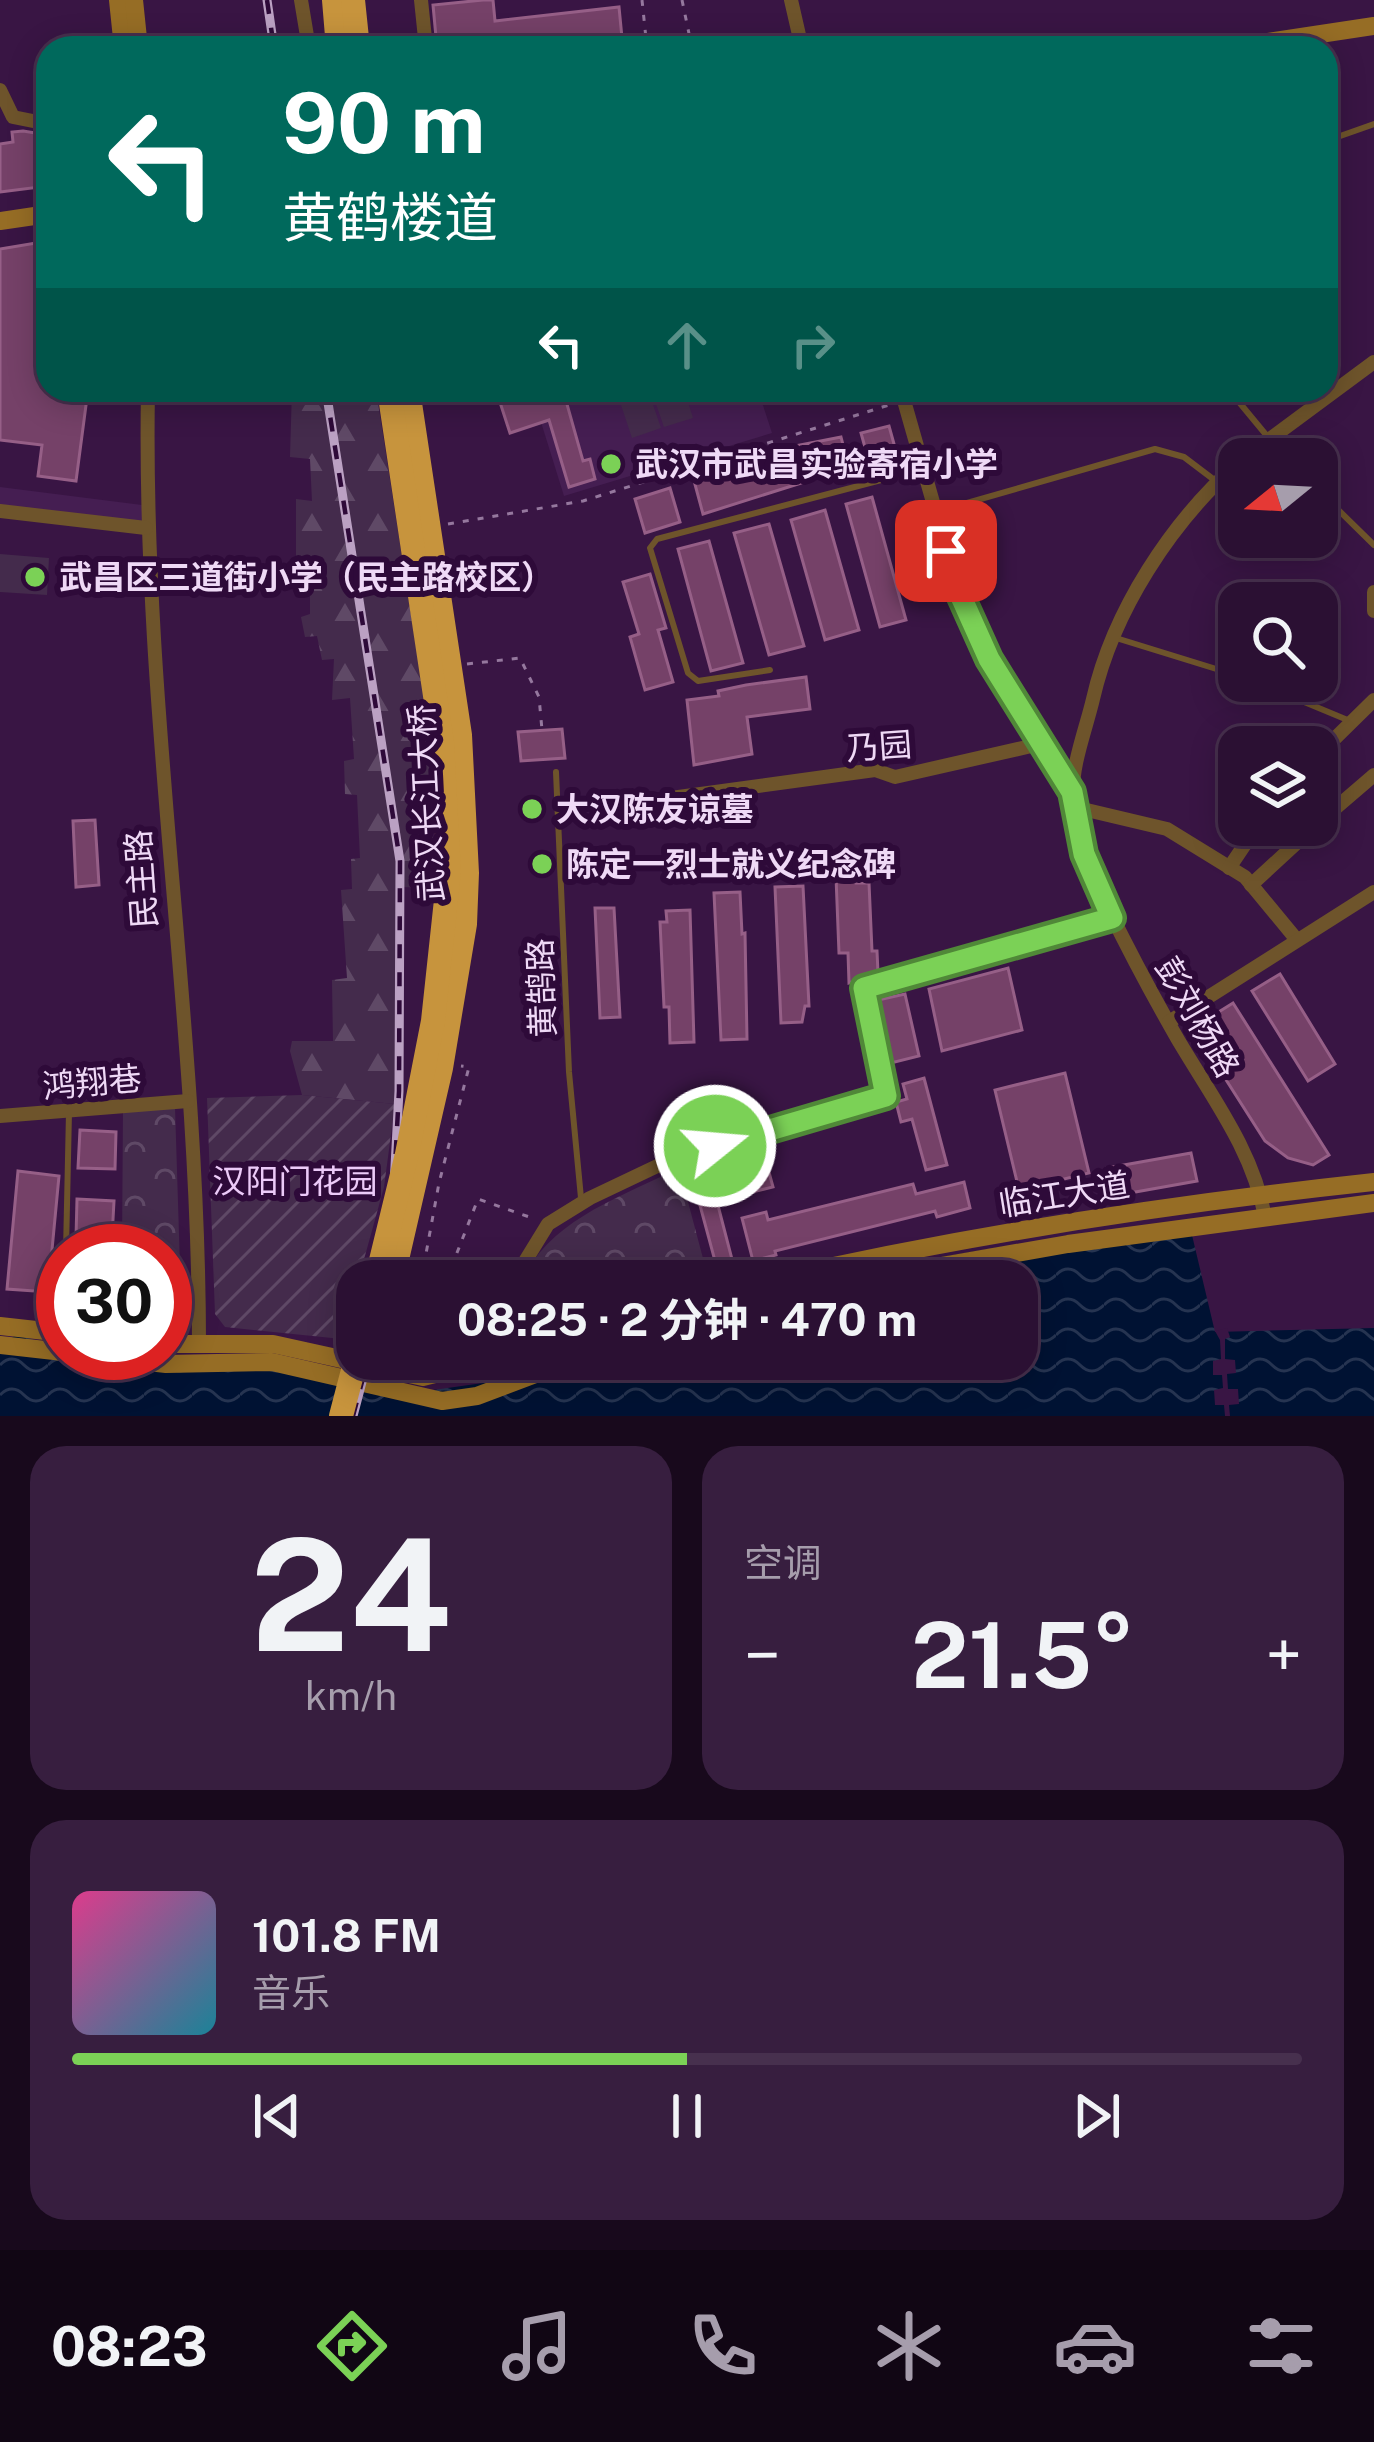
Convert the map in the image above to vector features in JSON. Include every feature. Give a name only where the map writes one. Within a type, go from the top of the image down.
[{"type":"highway","points":[[334,0],[337,36]]},
{"type":"highway","points":[[352,0],[356,36]]},
{"type":"highway","name":"武汉长江大桥","points":[[381,1260],[433,1022],[449,872],[442,742],[390,402]]},
{"type":"highway","name":"武汉长江大桥","points":[[397,1260],[442,1062],[465,924],[467,813],[460,735],[411,402]]},
{"type":"highway","points":[[341,1416],[350,1380]]},
{"type":"highway","points":[[358,1416],[367,1380]]},
{"type":"main road","points":[[118,0],[122,36]]},
{"type":"main road","points":[[134,0],[138,36]]},
{"type":"main road","points":[[1308,36],[1374,26]]},
{"type":"main road","points":[[0,220],[36,216]]},
{"type":"main road","name":"临江大道","points":[[861,1260],[1261,1195],[1374,1182]]},
{"type":"main road","name":"临江大道","points":[[976,1260],[1374,1203]]},
{"type":"main road","points":[[0,1326],[36,1330]]},
{"type":"main road","points":[[192,1354],[273,1344],[336,1359]]},
{"type":"main road","points":[[0,1345],[36,1349]]},
{"type":"main road","points":[[192,1351],[272,1362],[425,1399],[459,1400],[519,1380]]},
{"type":"street","points":[[302,0],[307,36]]},
{"type":"street","points":[[421,0],[424,36]]},
{"type":"street","points":[[790,0],[799,36]]},
{"type":"street","points":[[0,90],[13,117],[36,122]]},
{"type":"street","name":"彭刘杨路","points":[[1338,388],[1374,362]]},
{"type":"street","name":"民主路","points":[[148,402],[146,528],[195,1179],[199,1353]]},
{"type":"street","points":[[904,402],[958,590],[989,659],[1073,799],[1167,829],[1229,868],[1251,885],[1297,940]]},
{"type":"street","name":"彭刘杨路","points":[[1267,438],[1318,402]]},
{"type":"street","name":"彭刘杨路","points":[[1217,482],[1127,601],[1100,666],[1073,799],[1084,854],[1112,918],[1238,1139],[1265,1217]]},
{"type":"street","points":[[0,511],[146,528]]},
{"type":"street","points":[[1374,592],[1374,611]]},
{"type":"street","points":[[1338,737],[1374,700]]},
{"type":"street","name":"乃园","points":[[649,801],[875,770],[895,777],[1040,744]]},
{"type":"street","points":[[1338,805],[1374,775]]},
{"type":"street","points":[[1229,868],[1244,846]]},
{"type":"street","points":[[1251,885],[1293,846]]},
{"type":"street","points":[[1168,1022],[1374,892]]},
{"type":"street","points":[[526,1260],[548,1224],[582,1202],[672,1159],[886,1096],[864,988],[1112,918]]},
{"type":"street","name":"鸿翔巷","points":[[0,1117],[188,1101]]},
{"type":"street","points":[[491,1380],[493,1390]]},
{"type":"lane","points":[[1338,137],[1374,124]]},
{"type":"lane","points":[[1237,402],[1265,438]]},
{"type":"lane","points":[[935,512],[1155,449],[1184,457],[1217,482]]},
{"type":"lane","points":[[770,670],[698,682],[688,673],[650,548],[657,539],[923,469]]},
{"type":"lane","points":[[1338,510],[1374,545]]},
{"type":"lane","points":[[1112,637],[1218,670]]},
{"type":"lane","points":[[1304,702],[1353,723]]},
{"type":"lane","name":"黄鹄路","points":[[556,772],[568,1072],[582,1202]]},
{"type":"lane","points":[[66,1224],[69,1112]]},
{"type":"path","points":[[643,0],[646,36]]},
{"type":"path","points":[[682,0],[690,36]]},
{"type":"path","points":[[429,528],[583,501],[881,402]]},
{"type":"path","points":[[488,662],[520,658],[539,697],[542,730]]},
{"type":"path","points":[[425,1260],[469,1067],[442,1062]]},
{"type":"path","points":[[454,1260],[478,1199],[548,1224]]},
{"type":"shaded area","name":"武汉市武昌实验寄宿小学","points":[[535,402],[762,402],[772,433],[564,496]]},
{"type":"shaded area","points":[[0,487],[142,505],[143,526],[0,511]]},
{"type":"green space","points":[[292,402],[378,402],[430,736],[434,888],[401,887],[395,1104],[302,1095],[290,1051],[292,1041],[333,1041],[332,980],[347,978],[341,890],[352,889],[351,859],[360,858],[357,795],[345,794],[344,761],[354,759],[350,698],[332,700],[334,659],[322,660],[317,636],[305,637],[301,617],[310,614],[310,583],[296,579],[296,499],[312,501],[310,459],[290,457]]},
{"type":"green space","points":[[620,402],[652,402],[661,428],[632,438]]},
{"type":"green space","points":[[655,402],[688,402],[693,418],[664,427]]},
{"type":"green space","points":[[0,554],[49,558],[47,595],[0,592]]},
{"type":"green space","name":"汉阳门花园","points":[[302,1095],[395,1104],[384,1187],[364,1260],[336,1260],[336,1338],[225,1327],[215,1314],[207,1098]]},
{"type":"green space","points":[[175,1108],[179,1224],[122,1224],[123,1111]]},
{"type":"green space","points":[[679,1168],[703,1260],[534,1260],[569,1226]]},
{"type":"water","points":[[1192,1235],[1215,1332],[1374,1328],[1374,1416],[0,1416],[0,1350],[16,1334],[36,1341],[36,1380],[192,1380],[192,1360],[426,1391],[495,1380],[1038,1380],[1038,1260],[924,1260],[1006,1246]]},
{"type":"pier","points":[[1227,1328],[1225,1359],[1235,1360],[1236,1373],[1227,1374],[1228,1389],[1238,1389],[1239,1404],[1229,1405],[1230,1416],[1225,1416],[1224,1405],[1215,1405],[1214,1390],[1223,1388],[1222,1375],[1213,1375],[1213,1361],[1221,1359],[1215,1331]]},
{"type":"building","points":[[493,0],[495,21],[619,7],[622,36],[436,36],[433,5]]},
{"type":"building","points":[[12,132],[36,133],[36,188],[0,192],[0,144],[13,142]]},
{"type":"building","points":[[36,243],[36,402],[86,402],[76,481],[38,476],[42,445],[0,440],[0,249]]},
{"type":"building","points":[[500,402],[566,402],[583,461],[590,459],[595,479],[569,487],[549,420],[510,433]]},
{"type":"building","points":[[889,426],[899,462],[871,469],[861,433]]},
{"type":"building","points":[[841,437],[849,468],[703,514],[693,477],[790,447]]},
{"type":"building","points":[[670,488],[680,522],[645,533],[635,499]]},
{"type":"building","points":[[872,497],[906,620],[880,627],[846,504]]},
{"type":"building","points":[[825,510],[859,630],[825,640],[791,520]]},
{"type":"building","points":[[769,524],[804,646],[769,655],[734,533]]},
{"type":"building","points":[[709,541],[743,663],[711,671],[678,549]]},
{"type":"building","points":[[650,574],[666,628],[658,630],[673,682],[645,690],[630,637],[639,634],[623,582]]},
{"type":"building","points":[[806,677],[810,709],[747,717],[752,754],[694,765],[687,700]]},
{"type":"building","points":[[562,729],[565,758],[521,761],[518,732]]},
{"type":"building","points":[[95,820],[99,885],[76,887],[73,821]]},
{"type":"building","points":[[855,876],[856,883],[869,883],[872,951],[877,951],[878,973],[849,983],[848,953],[839,953],[836,877]]},
{"type":"building","points":[[803,886],[809,1006],[805,1006],[802,1022],[781,1023],[775,887]]},
{"type":"building","points":[[740,892],[747,1039],[721,1040],[714,893]]},
{"type":"building","points":[[595,908],[614,908],[620,1017],[600,1018]]},
{"type":"building","points":[[690,910],[694,1042],[670,1043],[660,922],[667,922],[666,911]]},
{"type":"building","points":[[1008,968],[1022,1030],[942,1051],[929,989]]},
{"type":"building","points":[[1280,974],[1335,1064],[1308,1081],[1252,991]]},
{"type":"building","points":[[905,994],[919,1056],[891,1063],[878,1000]]},
{"type":"building","points":[[1233,1003],[1329,1155],[1313,1165],[1288,1158],[1265,1141],[1193,1028]]},
{"type":"building","points":[[1065,1073],[1089,1173],[1019,1190],[995,1090]]},
{"type":"building","points":[[924,1078],[947,1165],[926,1170],[912,1119],[901,1122],[896,1102],[907,1099],[903,1084]]},
{"type":"building","points":[[80,1130],[116,1132],[115,1169],[78,1168]]},
{"type":"building","points":[[1191,1153],[1197,1181],[1113,1196],[1107,1168]]},
{"type":"building","points":[[764,1154],[773,1187],[748,1193],[740,1160]]},
{"type":"building","points":[[708,1167],[732,1260],[715,1260],[691,1172]]},
{"type":"building","points":[[18,1171],[59,1176],[54,1224],[36,1224],[36,1291],[7,1289]]},
{"type":"building","points":[[964,1182],[970,1208],[937,1217],[935,1211],[753,1260],[742,1218],[766,1212],[768,1220],[913,1184],[916,1194]]},
{"type":"building","points":[[77,1199],[114,1201],[113,1224],[76,1224]]},
{"type":"railway","points":[[267,0],[272,36]]},
{"type":"railway","points":[[328,402],[400,861],[399,1091],[393,1204],[384,1260]]},
{"type":"railway","points":[[353,1416],[362,1380]]},
{"type":"place","name":"武汉市武昌实验寄宿小学","points":[[611,464]]},
{"type":"place","name":"武昌区三道街小学（民主路校区）","points":[[35,577]]},
{"type":"place","name":"大汉陈友谅墓","points":[[532,809]]},
{"type":"place","name":"陈定一烈士就义纪念碑","points":[[542,864]]},
{"type":"route","points":[[715,1146],[886,1096],[864,988],[1112,918],[1084,854],[1072,792],[989,659],[946,551]]}]
